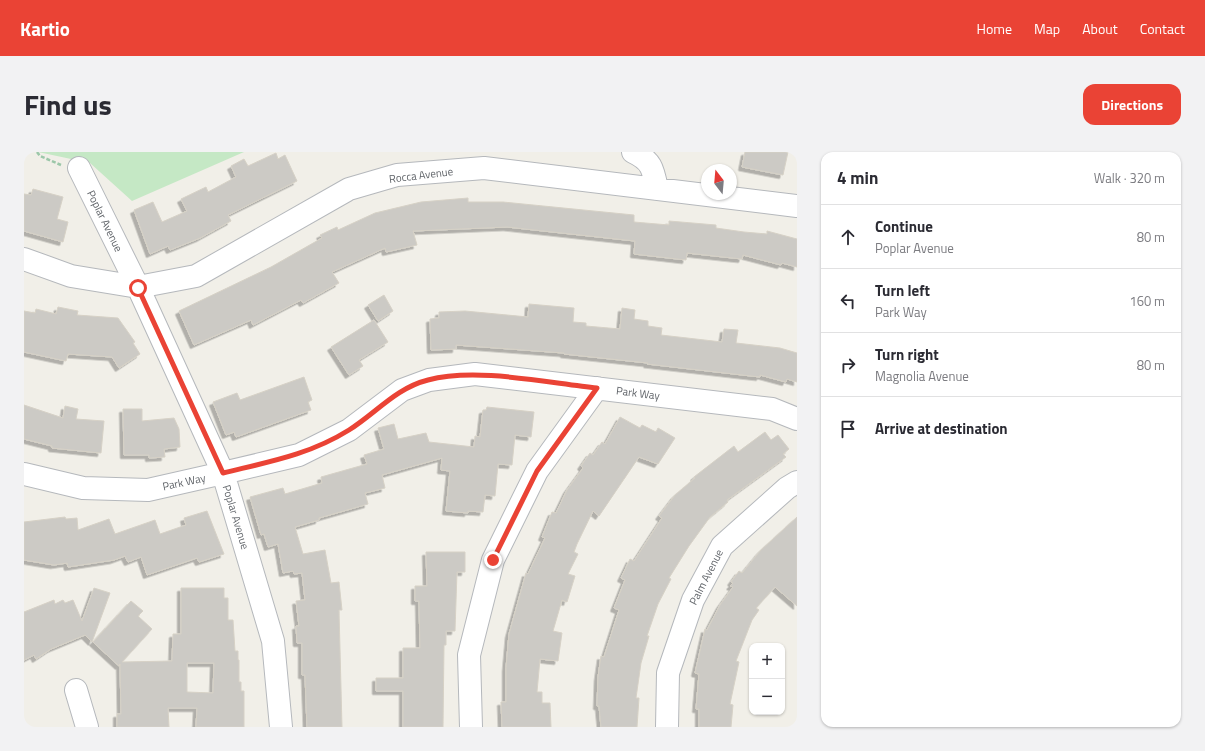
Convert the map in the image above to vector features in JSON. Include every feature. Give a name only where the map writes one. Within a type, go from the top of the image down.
[{"type":"street","points":[[633,152],[649,163],[652,168],[656,189]]},
{"type":"street","name":"Rocca Avenue","points":[[24,259],[71,276],[138,288],[196,276],[349,189],[397,175],[489,160],[656,189],[797,206]]},
{"type":"street","name":"Poplar Avenue","points":[[79,168],[138,288],[223,473],[273,641],[281,727]]},
{"type":"street","name":"Park Way","points":[[24,474],[83,488],[148,490],[299,455],[349,430],[402,390],[429,380],[475,374],[772,410],[797,419]]},
{"type":"street","points":[[471,727],[469,655],[493,560],[537,471],[597,388]]},
{"type":"street","name":"Palm Avenue","points":[[667,727],[668,673],[693,600],[722,546],[787,488],[797,482]]},
{"type":"street","points":[[76,690],[87,727]]},
{"type":"green space","points":[[38,152],[244,152],[132,201],[90,163]]},
{"type":"building","points":[[745,152],[788,152],[783,175],[742,167]]},
{"type":"building","points":[[276,153],[278,159],[285,155],[297,181],[228,215],[231,221],[200,238],[170,250],[168,246],[150,254],[134,210],[153,202],[162,222],[187,211],[181,199],[206,187],[208,192],[236,177],[231,166],[244,159],[248,166]]},
{"type":"building","points":[[33,189],[63,197],[57,219],[68,222],[63,242],[24,231],[24,194],[31,195]]},
{"type":"building","points":[[468,198],[468,202],[503,202],[634,215],[634,222],[669,225],[669,221],[716,225],[716,228],[744,232],[767,234],[767,231],[797,239],[797,267],[782,263],[781,265],[743,255],[742,259],[687,253],[686,260],[634,254],[635,241],[507,227],[413,231],[417,245],[386,252],[385,248],[332,272],[339,283],[303,303],[301,300],[253,325],[251,320],[194,345],[179,311],[271,267],[322,238],[320,235],[337,227],[338,230],[375,213],[421,202]]},
{"type":"building","points":[[384,295],[393,311],[378,321],[368,305]]},
{"type":"building","points":[[529,304],[574,308],[573,322],[586,323],[586,326],[620,329],[622,308],[635,310],[634,319],[648,321],[648,326],[662,328],[661,335],[722,342],[724,329],[738,330],[736,343],[780,348],[797,353],[797,382],[787,379],[786,382],[760,375],[760,377],[564,353],[456,345],[456,349],[431,350],[430,319],[439,318],[439,312],[465,311],[528,317]]},
{"type":"building","points":[[58,307],[78,311],[77,315],[118,318],[135,342],[133,343],[140,354],[119,368],[112,357],[68,354],[66,361],[24,352],[24,311],[35,313],[36,309],[56,314]]},
{"type":"building","points":[[374,320],[388,342],[359,360],[363,366],[349,375],[331,347]]},
{"type":"building","points":[[304,377],[312,400],[308,402],[311,410],[236,437],[234,432],[226,435],[213,402],[237,393],[240,400]]},
{"type":"building","points":[[24,405],[63,418],[65,406],[78,409],[76,419],[104,421],[101,453],[52,448],[52,446],[24,439]]},
{"type":"building","points":[[487,407],[534,412],[531,437],[515,435],[512,465],[498,464],[495,496],[485,495],[483,512],[468,511],[468,513],[446,511],[450,471],[441,470],[442,458],[382,475],[385,488],[365,493],[368,504],[319,518],[319,520],[295,527],[303,554],[325,550],[331,583],[339,582],[342,610],[339,610],[342,727],[307,727],[305,675],[302,675],[302,643],[297,643],[296,626],[299,626],[296,601],[305,600],[302,573],[294,574],[293,571],[283,573],[278,544],[268,547],[264,534],[261,535],[250,497],[283,488],[285,494],[322,483],[321,477],[367,464],[364,455],[384,449],[378,428],[394,424],[398,439],[426,433],[429,442],[474,447],[475,436],[480,437],[483,410],[486,410]]},
{"type":"building","points":[[123,409],[142,409],[142,421],[174,418],[179,429],[180,447],[164,449],[165,457],[149,458],[149,455],[124,455]]},
{"type":"building","points":[[620,417],[640,428],[642,425],[656,432],[658,428],[675,438],[658,464],[639,457],[599,516],[593,511],[577,544],[574,552],[578,554],[568,574],[575,576],[567,602],[562,600],[553,631],[562,633],[558,661],[540,659],[537,692],[542,692],[542,703],[550,703],[551,727],[502,727],[501,702],[506,702],[506,668],[509,634],[526,573],[528,574],[545,538],[542,537],[552,512],[556,513],[567,490],[583,468],[581,466],[590,453],[593,455],[602,442],[605,444]]},
{"type":"building","points":[[765,432],[771,440],[778,435],[789,449],[783,454],[786,457],[727,500],[728,502],[710,517],[689,546],[669,578],[671,579],[658,604],[647,636],[649,636],[641,663],[636,698],[639,698],[637,727],[601,727],[599,706],[597,706],[598,677],[601,656],[604,657],[619,610],[614,608],[625,580],[621,578],[630,559],[634,561],[662,518],[659,516],[675,495],[695,478],[694,477],[734,446],[738,452]]},
{"type":"building","points":[[207,511],[224,554],[199,562],[197,558],[147,575],[141,557],[128,562],[125,556],[114,560],[68,567],[67,563],[54,565],[24,560],[24,522],[65,517],[66,519],[77,518],[78,530],[109,519],[115,534],[155,520],[160,534],[186,525],[184,518]]},
{"type":"building","points":[[797,517],[797,606],[775,587],[756,608],[759,610],[752,620],[736,661],[739,662],[730,704],[733,705],[731,727],[699,727],[699,709],[696,709],[699,674],[695,673],[705,629],[707,630],[720,605],[733,587],[730,586],[733,583],[731,582],[739,571],[742,573],[761,550]]},
{"type":"building","points":[[426,552],[465,552],[465,572],[457,572],[455,631],[446,631],[446,645],[444,645],[443,727],[403,727],[403,691],[376,691],[376,678],[403,678],[403,648],[420,648],[419,601],[415,601],[415,586],[427,586]]},
{"type":"building","points":[[94,588],[110,593],[92,642],[85,635],[51,649],[36,659],[34,655],[24,660],[24,612],[54,600],[55,604],[63,600],[65,603],[73,600],[82,621]]},
{"type":"building","points":[[181,588],[224,588],[224,598],[228,598],[228,620],[233,620],[235,651],[238,651],[239,682],[241,682],[241,691],[244,691],[244,727],[196,727],[197,708],[168,708],[169,727],[117,727],[117,714],[121,714],[120,664],[119,666],[93,642],[131,601],[143,611],[138,616],[152,629],[122,662],[172,661],[173,634],[181,634]],"holes":[[[187,663],[214,663],[213,693],[187,692]]]},
{"type":"route","points":[[138,288],[223,473],[299,455],[349,430],[402,390],[429,380],[475,374],[597,388],[537,471],[493,560]]}]
